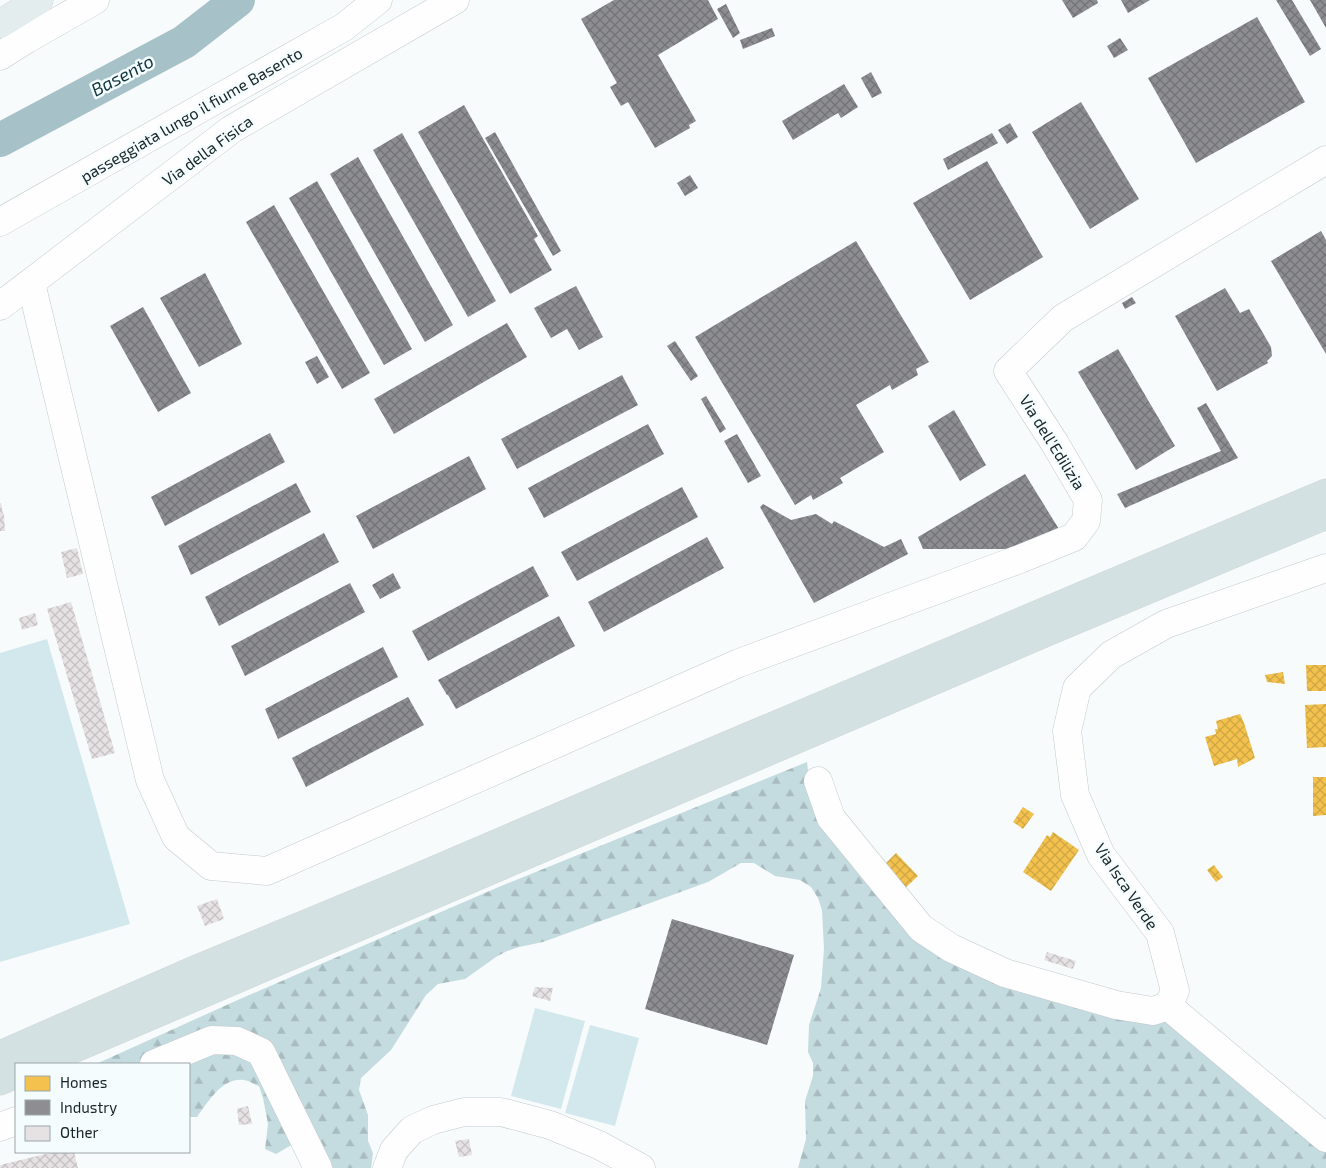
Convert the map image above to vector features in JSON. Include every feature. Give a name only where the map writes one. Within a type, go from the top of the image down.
[{"type":"highway","points":[[0,1055],[206,965],[398,886],[667,770],[1326,493]]},
{"type":"highway","points":[[40,1063],[1038,636],[1326,515]]},
{"type":"highway","points":[[0,1047],[49,1034]]},
{"type":"highway","points":[[0,1081],[15,1074]]},
{"type":"main road","points":[[0,24],[39,0]]},
{"type":"street","points":[[0,56],[95,0]]},
{"type":"street","name":"passeggiata lungo il fiume Basento","points":[[0,222],[344,27],[378,0]]},
{"type":"street","name":"Via della Fisica","points":[[0,306],[232,129],[455,0]]},
{"type":"street","name":"Via dell'Edilizia","points":[[31,283],[150,780],[176,837],[211,866],[267,871],[739,663],[1074,537],[1086,521],[1088,500],[1054,442],[1008,371],[1063,318],[1326,160]]},
{"type":"street","name":"Via Isca Verde","points":[[1168,1006],[1174,991],[1160,933],[1101,855],[1075,795],[1067,731],[1077,688],[1111,655],[1166,624],[1326,568]]},
{"type":"street","points":[[818,781],[831,818],[921,928],[951,948],[1005,972],[1116,1005],[1153,1011],[1168,1006],[1326,1138]]},
{"type":"street","points":[[156,1063],[212,1040],[237,1041],[261,1052],[318,1168]]},
{"type":"street","points":[[387,1168],[394,1150],[412,1130],[434,1120],[464,1112],[501,1112],[550,1125],[599,1145],[641,1168]]},
{"type":"street","points":[[0,1127],[15,1121]]},
{"type":"shaded area","points":[[47,639],[130,924],[0,962],[0,653]]},
{"type":"shaded area","points":[[535,1008],[585,1021],[561,1109],[511,1096]]},
{"type":"shaded area","points":[[590,1025],[639,1038],[615,1126],[565,1113]]},
{"type":"green space","points":[[807,762],[810,789],[911,932],[1170,1022],[1326,1149],[1326,1168],[798,1168],[806,1139],[805,1101],[813,1076],[813,1063],[808,1052],[809,1025],[821,988],[824,949],[822,910],[818,898],[811,887],[800,880],[775,876],[754,863],[741,863],[708,882],[543,942],[507,951],[465,979],[438,984],[426,995],[391,1050],[361,1078],[359,1090],[368,1115],[368,1141],[373,1153],[371,1168],[333,1168],[321,1142],[309,1136],[276,1154],[265,1149],[268,1124],[263,1098],[259,1086],[248,1081],[232,1081],[224,1085],[197,1117],[190,1117],[190,1063],[98,1063],[240,999],[501,886]]},
{"type":"building: Homes","points":[[1306,665],[1326,665],[1326,691],[1307,691]]},
{"type":"building: Homes","points":[[1283,672],[1285,684],[1267,682],[1265,675]]},
{"type":"building: Homes","points":[[1326,704],[1326,747],[1307,748],[1305,705]]},
{"type":"building: Homes","points":[[1240,714],[1255,758],[1238,767],[1237,759],[1214,766],[1205,737],[1216,734],[1215,729],[1218,729],[1216,721]]},
{"type":"building: Homes","points":[[1313,777],[1326,777],[1326,815],[1313,816]]},
{"type":"building: Homes","points":[[1023,807],[1034,814],[1023,829],[1013,822]]},
{"type":"building: Homes","points":[[1053,832],[1079,850],[1051,891],[1023,872],[1047,835],[1050,837]]},
{"type":"building: Homes","points":[[896,853],[918,876],[901,892],[880,869]]},
{"type":"building: Homes","points":[[1214,865],[1223,877],[1216,882],[1207,870]]},
{"type":"building: Industry","points":[[614,0],[708,0],[718,19],[658,55],[696,121],[689,125],[690,128],[655,148],[628,102],[621,106],[610,87],[617,83],[581,19]]},
{"type":"building: Industry","points":[[1062,0],[1097,0],[1098,3],[1073,18]]},
{"type":"building: Industry","points":[[1121,0],[1150,0],[1128,13]]},
{"type":"building: Industry","points":[[1276,0],[1292,0],[1321,49],[1310,56]]},
{"type":"building: Industry","points":[[1310,0],[1326,0],[1326,28]]},
{"type":"building: Industry","points":[[726,4],[740,33],[733,38],[717,9]]},
{"type":"building: Industry","points":[[1257,17],[1305,102],[1196,163],[1148,78]]},
{"type":"building: Industry","points":[[772,28],[775,36],[743,49],[740,40]]},
{"type":"building: Industry","points":[[1120,38],[1128,50],[1114,58],[1107,46]]},
{"type":"building: Industry","points":[[871,72],[882,93],[872,98],[861,78]]},
{"type":"building: Industry","points":[[844,84],[858,107],[841,118],[838,113],[793,140],[782,121]]},
{"type":"building: Industry","points":[[1081,102],[1139,199],[1090,229],[1032,132]]},
{"type":"building: Industry","points":[[464,105],[538,236],[534,239],[552,270],[510,294],[418,132]]},
{"type":"building: Industry","points":[[1010,123],[1018,137],[1007,144],[998,130]]},
{"type":"building: Industry","points":[[495,132],[561,251],[553,256],[485,138]]},
{"type":"building: Industry","points":[[402,133],[496,301],[468,317],[373,150]]},
{"type":"building: Industry","points":[[992,133],[998,143],[948,170],[943,159]]},
{"type":"building: Industry","points":[[358,157],[453,325],[425,342],[330,174]]},
{"type":"building: Industry","points":[[987,161],[1043,257],[970,300],[913,203]]},
{"type":"building: Industry","points":[[690,175],[698,188],[685,196],[677,183]]},
{"type":"building: Industry","points":[[317,181],[412,349],[384,365],[289,198]]},
{"type":"building: Industry","points":[[274,205],[370,373],[342,389],[246,222]]},
{"type":"building: Industry","points":[[1321,231],[1326,240],[1326,354],[1271,261]]},
{"type":"building: Industry","points":[[856,241],[929,362],[916,369],[918,375],[892,390],[890,385],[856,405],[884,452],[840,478],[843,483],[813,500],[811,495],[795,505],[695,337]]},
{"type":"building: Industry","points":[[205,273],[242,344],[199,367],[160,298]]},
{"type":"building: Industry","points":[[576,286],[603,337],[579,350],[567,329],[551,338],[534,308]]},
{"type":"building: Industry","points":[[1225,288],[1240,313],[1249,309],[1271,347],[1272,356],[1267,361],[1268,363],[1217,391],[1175,316]]},
{"type":"building: Industry","points":[[1132,297],[1136,303],[1125,309],[1122,303]]},
{"type":"building: Industry","points":[[143,307],[191,393],[158,412],[110,326]]},
{"type":"building: Industry","points":[[507,323],[527,357],[394,434],[374,399]]},
{"type":"building: Industry","points":[[675,341],[698,376],[691,381],[667,346]]},
{"type":"building: Industry","points":[[1118,349],[1175,446],[1136,470],[1078,372]]},
{"type":"building: Industry","points":[[317,356],[329,377],[317,384],[305,362]]},
{"type":"building: Industry","points":[[622,375],[638,405],[517,469],[501,439]]},
{"type":"building: Industry","points":[[706,396],[726,429],[720,433],[701,399]]},
{"type":"building: Industry","points":[[1206,403],[1238,458],[1125,508],[1117,494],[1221,451],[1197,408]]},
{"type":"building: Industry","points":[[954,410],[986,465],[960,481],[928,426]]},
{"type":"building: Industry","points":[[648,424],[664,454],[544,518],[528,488]]},
{"type":"building: Industry","points":[[270,433],[285,462],[165,526],[151,497]]},
{"type":"building: Industry","points":[[737,434],[761,476],[748,483],[724,441]]},
{"type":"building: Industry","points":[[469,456],[486,489],[373,549],[356,516]]},
{"type":"building: Industry","points":[[1025,474],[1062,534],[1028,549],[923,549],[918,537]]},
{"type":"building: Industry","points":[[296,483],[311,512],[191,575],[178,546]]},
{"type":"building: Industry","points":[[682,487],[698,517],[577,581],[561,552]]},
{"type":"building: Industry","points":[[763,504],[791,520],[816,514],[832,524],[834,521],[884,547],[901,539],[908,554],[814,603],[760,507]]},
{"type":"building: Industry","points":[[324,533],[339,562],[219,626],[205,597]]},
{"type":"building: Industry","points":[[707,537],[724,568],[604,632],[588,602]]},
{"type":"building: Industry","points":[[533,566],[549,596],[428,661],[412,631]]},
{"type":"building: Industry","points":[[393,573],[401,588],[380,599],[372,585]]},
{"type":"building: Industry","points":[[350,583],[365,612],[245,676],[231,646]]},
{"type":"building: Industry","points":[[559,616],[575,646],[456,709],[438,680]]},
{"type":"building: Industry","points":[[383,647],[398,677],[278,739],[265,709]]},
{"type":"building: Industry","points":[[408,697],[424,725],[306,787],[292,758]]},
{"type":"building: Industry","points":[[672,919],[794,955],[767,1045],[645,1009]]},
{"type":"building: Other","points":[[0,503],[4,514],[5,531],[0,531]]},
{"type":"building: Other","points":[[77,548],[83,574],[67,578],[61,552]]},
{"type":"building: Other","points":[[71,602],[115,753],[92,759],[47,609]]},
{"type":"building: Other","points":[[35,613],[38,625],[22,630],[19,618]]},
{"type":"building: Other","points":[[217,899],[224,919],[205,926],[197,906]]},
{"type":"building: Other","points":[[1047,952],[1076,961],[1073,969],[1044,960]]},
{"type":"building: Other","points":[[535,987],[553,988],[550,1001],[532,996]]},
{"type":"building: Other","points":[[248,1106],[252,1124],[239,1125],[237,1109]]},
{"type":"building: Other","points":[[469,1139],[472,1155],[459,1157],[455,1141]]},
{"type":"building: Other","points":[[50,1153],[74,1153],[78,1168],[0,1168],[0,1165]]},
{"type":"waterway","name":"Basento","points":[[0,140],[184,42],[238,0]]}]
